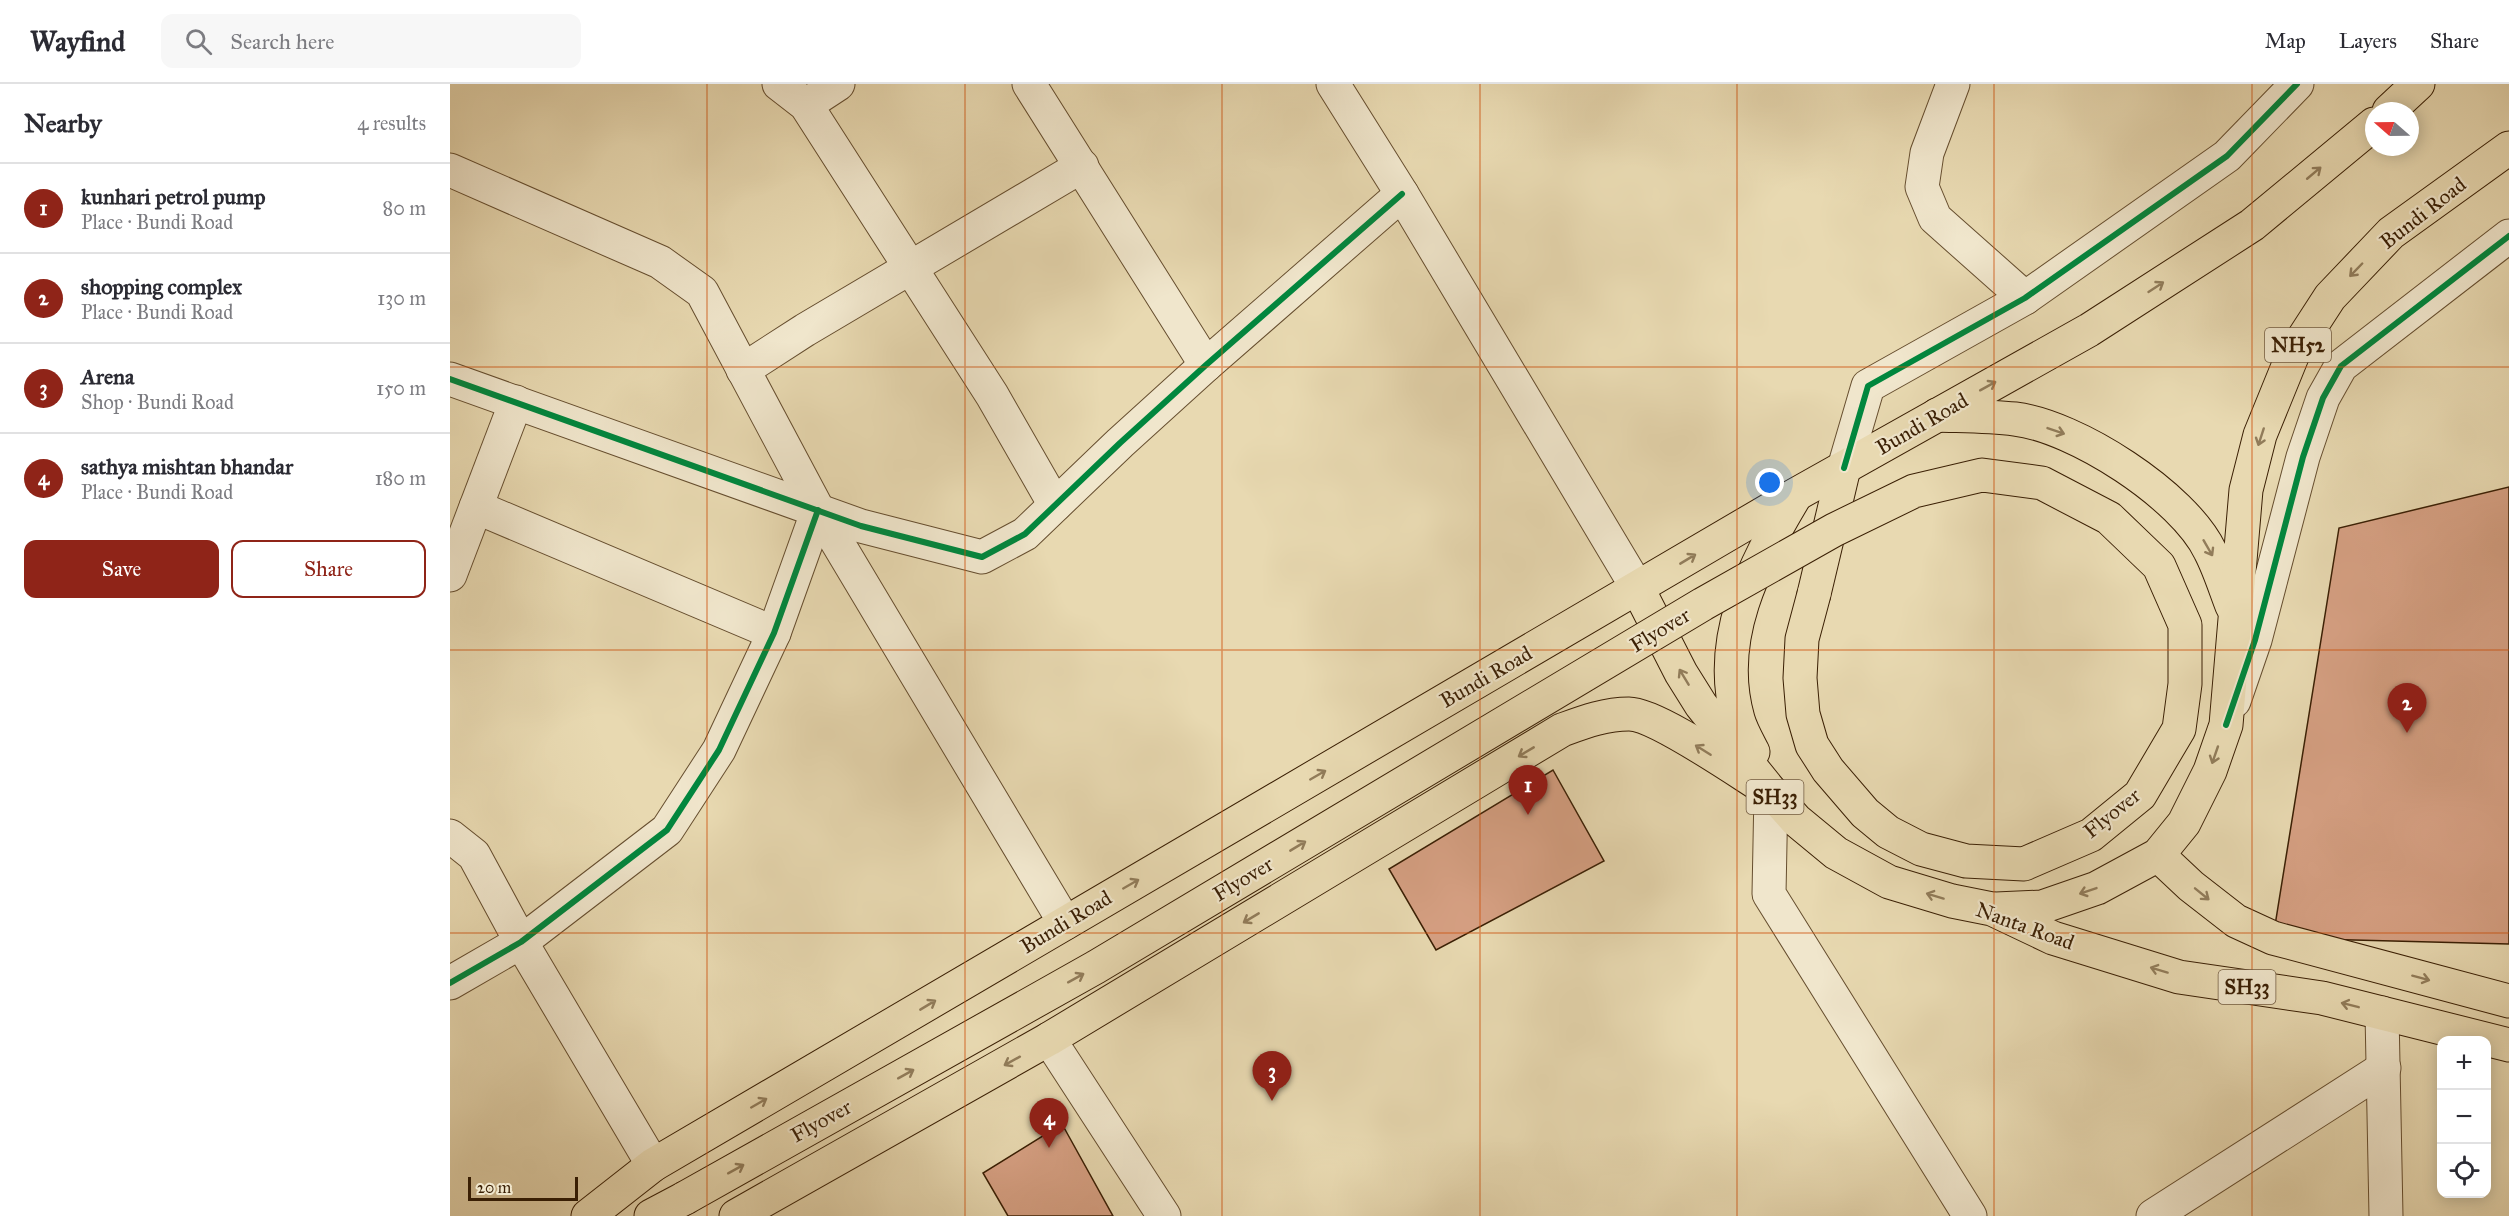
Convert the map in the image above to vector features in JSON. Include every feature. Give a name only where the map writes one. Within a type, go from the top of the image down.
[{"type":"main road","name":"Bundi Road","points":[[2399,102],[2418,84]]},
{"type":"main road","name":"Bundi Road","points":[[588,1216],[653,1165],[1795,495],[2089,330],[2252,225],[2365,132]]},
{"type":"main road","name":"Bundi Road","points":[[1992,909],[2042,907],[2097,888],[2158,855],[2184,823],[2210,771],[2226,725],[2246,490],[2260,435],[2293,354],[2330,297],[2391,233],[2504,152]]},
{"type":"main road","points":[[1937,415],[2017,419],[2063,433],[2112,458],[2158,489],[2191,523],[2210,549],[2235,615]]},
{"type":"main road","name":"Flyover","points":[[651,1216],[1096,967],[1703,604],[1834,530],[1914,492],[1982,475],[2042,483],[2109,518],[2159,566],[2185,625],[2186,684],[2179,729],[2140,795],[2091,835],[2024,864],[1966,861],[1921,849],[1888,832],[1865,813],[1834,778],[1812,745],[1803,714],[1800,678],[1802,639],[1814,594],[1844,468]]},
{"type":"main road","points":[[1771,792],[1738,720],[1730,666],[1734,627],[1746,591],[1761,552],[1795,495]]},
{"type":"main road","name":"Nanta Road","points":[[1638,589],[1701,705],[1771,792],[1796,820],[1836,853],[1889,882],[1952,901],[1992,909],[2053,938],[2179,977],[2322,998],[2509,1045]]},
{"type":"main road","points":[[736,1216],[1049,1039],[1562,730],[1595,717],[1631,714],[1660,723],[1771,792]]},
{"type":"main road","name":"SH33","points":[[2158,855],[2191,886],[2236,921],[2273,938],[2509,1001]]},
{"type":"street","points":[[779,84],[806,105],[992,395],[1055,505]]},
{"type":"street","points":[[806,105],[838,84]]},
{"type":"street","points":[[1029,84],[1206,365]]},
{"type":"street","points":[[1333,84],[1402,194],[1638,589]]},
{"type":"street","points":[[1953,84],[1928,153],[1922,187],[1935,218],[2025,298]]},
{"type":"street","points":[[1844,468],[1869,386],[2025,298],[2227,156],[2297,84]]},
{"type":"street","points":[[743,370],[805,330],[1082,166]]},
{"type":"street","points":[[450,170],[660,262],[702,292],[818,510],[1065,922]]},
{"type":"street","points":[[450,379],[861,526],[982,557],[1025,534],[1206,365],[1402,194]]},
{"type":"street","points":[[2226,725],[2255,639],[2303,457],[2323,398],[2341,366],[2509,236]]},
{"type":"street","points":[[450,575],[516,402]]},
{"type":"street","points":[[476,507],[774,633]]},
{"type":"street","points":[[450,983],[521,942],[667,830],[720,750],[774,633],[818,510]]},
{"type":"street","points":[[1771,792],[1769,894],[1970,1216]]},
{"type":"street","points":[[450,836],[474,855],[521,942],[653,1165]]},
{"type":"street","points":[[2382,1013],[2386,1216]]},
{"type":"street","points":[[1049,1039],[1164,1216]]},
{"type":"street","points":[[2153,1216],[2384,1068]]},
{"type":"building","points":[[2509,487],[2509,944],[2273,938],[2339,528]]},
{"type":"building","points":[[1553,770],[1604,861],[1436,950],[1389,869]]},
{"type":"building","points":[[1062,1124],[1113,1216],[1008,1216],[983,1173]]},
{"type":"cycle path","points":[[1844,468],[1868,386],[2025,298],[2227,156],[2297,84]]},
{"type":"cycle path","points":[[450,379],[861,526],[982,557],[1025,534],[1206,365],[1402,194]]},
{"type":"cycle path","points":[[2226,725],[2255,640],[2303,457],[2323,398],[2341,366],[2509,236]]},
{"type":"cycle path","points":[[450,983],[521,942],[667,830],[719,750],[774,633],[818,510]]},
{"type":"place","name":"shopping complex","points":[[2407,733]]},
{"type":"place","name":"kunhari petrol pump","points":[[1528,815]]},
{"type":"place","name":"Arena","points":[[1272,1101]]},
{"type":"place","name":"sathya mishtan bhandar","points":[[1049,1148]]}]
